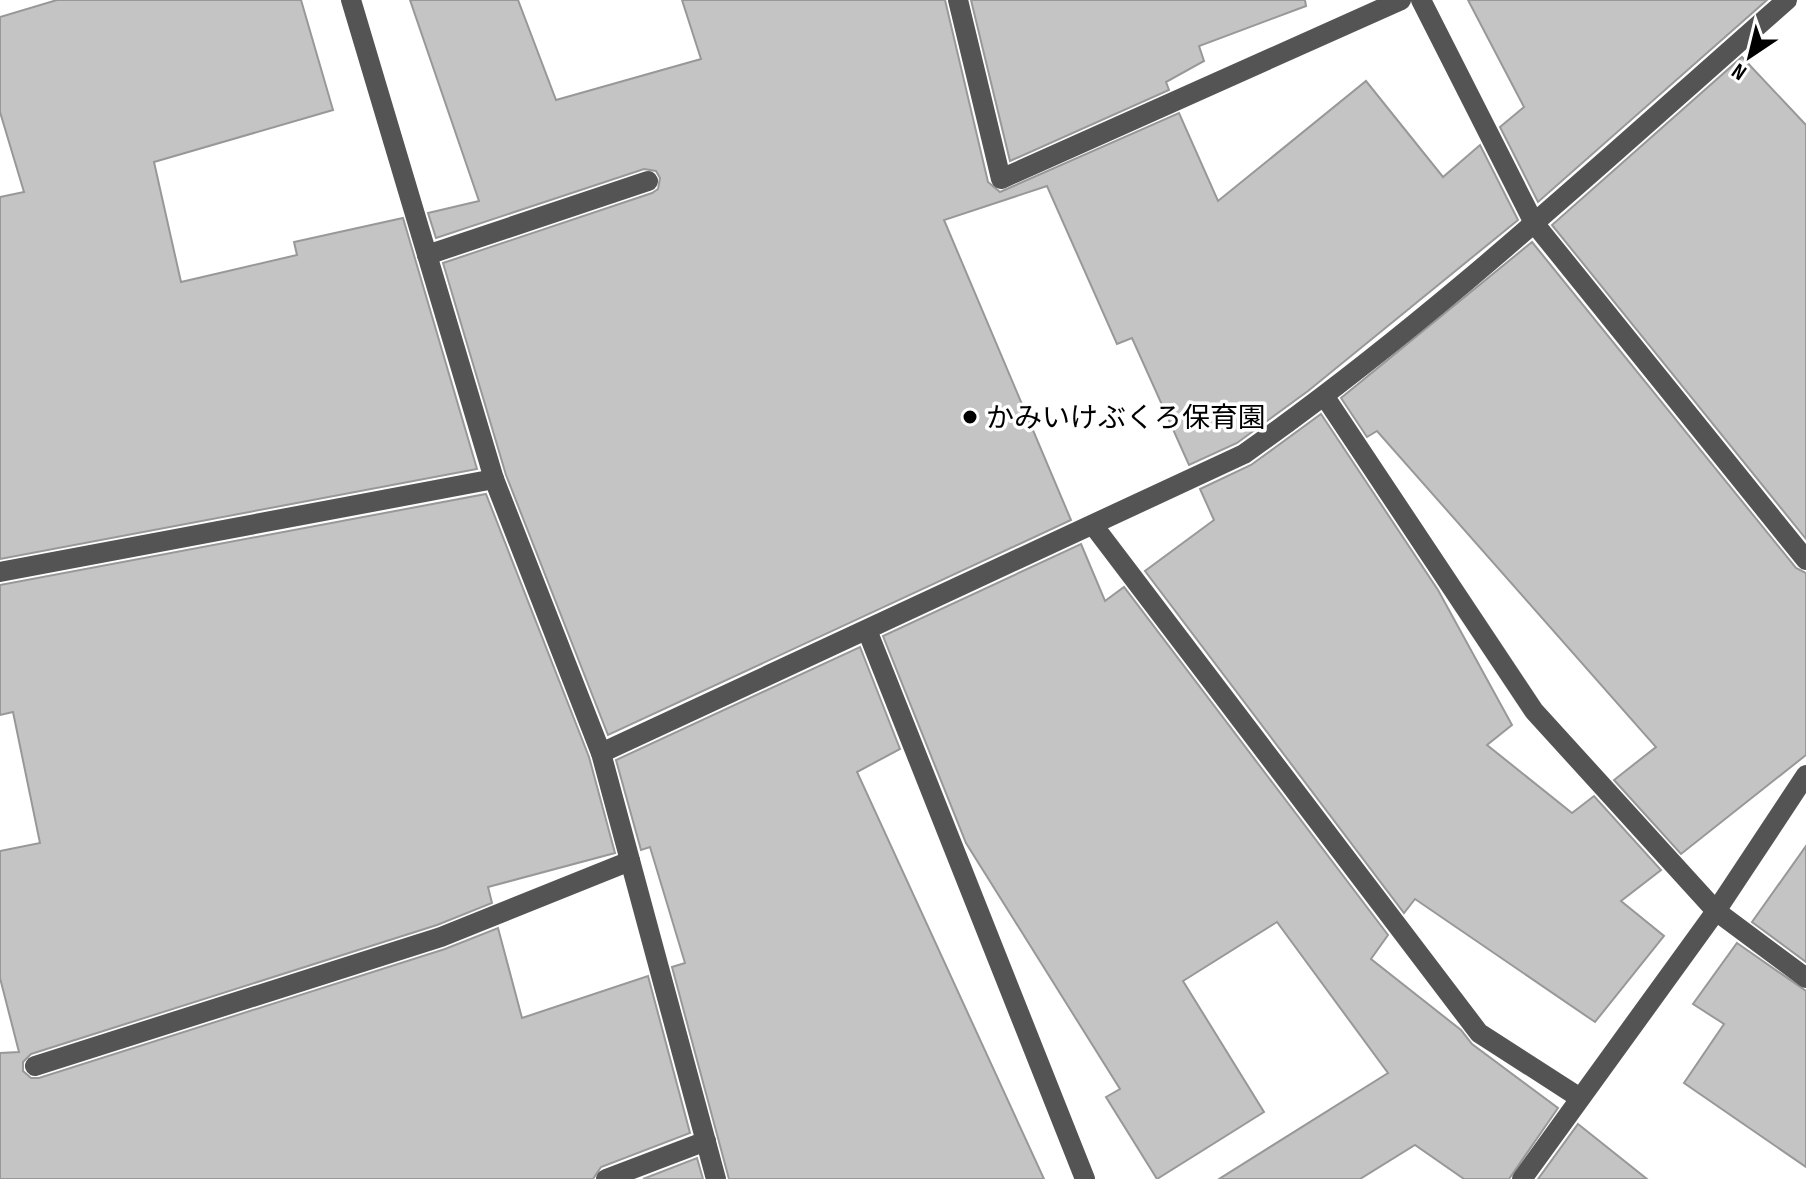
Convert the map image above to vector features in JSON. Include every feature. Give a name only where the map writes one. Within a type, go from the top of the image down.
[{"type":"street","points":[[351,0],[494,479],[601,753],[716,1179]]},
{"type":"street","points":[[958,0],[1001,179],[1401,0]]},
{"type":"street","points":[[1421,0],[1534,223],[1806,560]]},
{"type":"street","points":[[601,753],[1244,454],[1325,397],[1534,223],[1787,0]]},
{"type":"street","points":[[427,255],[648,181]]},
{"type":"street","points":[[1325,397],[1534,711],[1716,911],[1806,978]]},
{"type":"street","points":[[0,572],[494,479]]},
{"type":"street","points":[[1093,525],[1479,1033],[1580,1098]]},
{"type":"street","points":[[867,630],[1085,1179]]},
{"type":"street","points":[[1522,1179],[1716,911],[1806,775]]},
{"type":"street","points":[[35,1066],[441,937],[630,861]]},
{"type":"street","points":[[606,1179],[706,1141]]},
{"type":"building","points":[[57,0],[301,0],[333,110],[154,162],[181,282],[297,255],[294,242],[403,218],[477,469],[0,559],[0,197],[24,192],[0,112],[0,17]]},
{"type":"building","points":[[410,0],[518,0],[556,100],[701,59],[682,0],[945,0],[988,182],[1000,192],[1179,113],[1218,201],[1366,81],[1443,177],[1480,145],[1518,220],[1308,391],[1237,443],[1189,465],[1132,338],[1117,344],[1047,186],[944,220],[1071,520],[608,735],[506,475],[443,263],[652,193],[658,189],[660,178],[656,171],[644,169],[436,238],[428,213],[479,201]]},
{"type":"building","points":[[971,0],[1305,0],[1306,6],[1199,46],[1204,61],[1166,82],[1169,90],[1010,161]]},
{"type":"building","points":[[1468,0],[1767,0],[1538,202],[1500,127],[1524,107]]},
{"type":"building","points":[[1742,57],[1806,125],[1806,539],[1552,225]]},
{"type":"building","points":[[1532,242],[1796,568],[1806,573],[1806,755],[1681,854],[1614,780],[1656,747],[1377,431],[1367,437],[1341,398]]},
{"type":"building","points":[[1321,414],[1438,590],[1512,725],[1487,745],[1572,813],[1594,796],[1661,870],[1621,901],[1664,936],[1595,1022],[1415,899],[1404,913],[1145,571],[1214,520],[1200,489],[1251,465]]},
{"type":"building","points":[[486,494],[589,757],[615,853],[488,887],[492,903],[437,925],[31,1054],[23,1062],[23,1071],[31,1078],[39,1078],[445,949],[498,928],[522,1018],[648,976],[690,1133],[601,1167],[593,1179],[0,1179],[0,1053],[19,1052],[0,978],[0,851],[40,843],[13,712],[0,715],[0,585]]},
{"type":"building","points":[[1081,544],[1105,601],[1124,587],[1388,935],[1371,959],[1461,1030],[1472,1044],[1558,1108],[1509,1179],[1464,1179],[1415,1145],[1360,1179],[1219,1179],[1388,1073],[1277,922],[1183,981],[1264,1112],[1157,1179],[1106,1097],[1120,1089],[966,843],[883,636]]},
{"type":"building","points":[[860,647],[900,749],[857,772],[1044,1179],[729,1179],[672,967],[685,963],[650,847],[641,850],[616,760]]},
{"type":"building","points":[[1806,846],[1806,962],[1752,922]]},
{"type":"building","points":[[1737,943],[1806,991],[1806,1167],[1684,1083],[1724,1024],[1693,1004]]},
{"type":"building","points":[[1578,1124],[1647,1179],[1538,1179]]},
{"type":"building","points":[[697,1158],[703,1179],[643,1179]]},
{"type":"place","name":"かみいけぶくろ保育園","points":[[970,417]]}]
